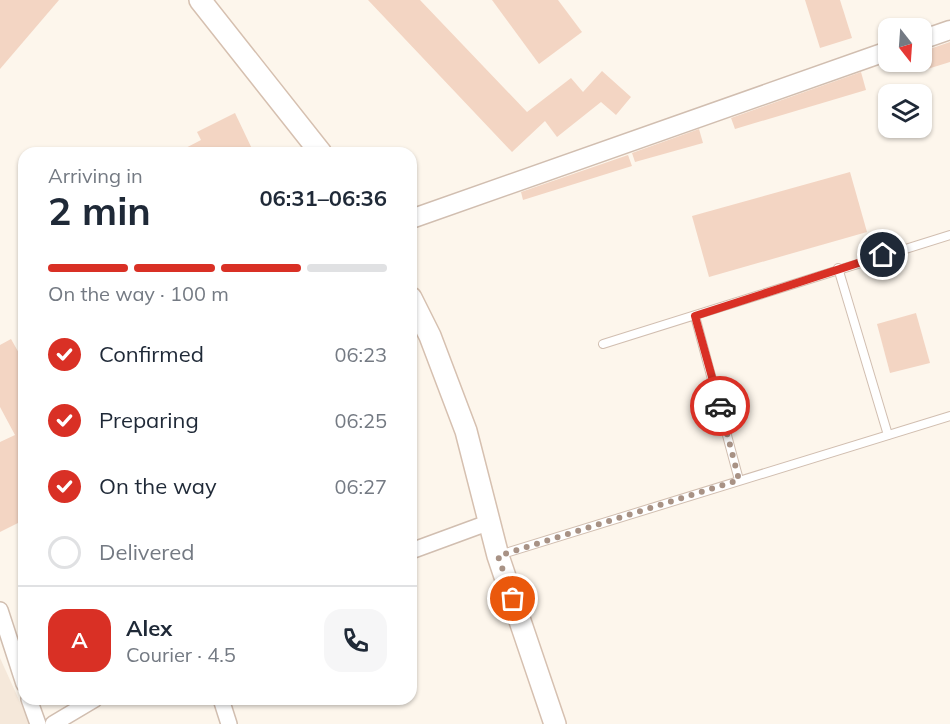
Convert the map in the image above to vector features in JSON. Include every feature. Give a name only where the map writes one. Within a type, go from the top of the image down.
[{"type":"main road","points":[[200,0],[316,147]]},
{"type":"main road","points":[[417,310],[430,336],[466,431],[498,556],[555,724]]},
{"type":"street","points":[[932,36],[950,30]]},
{"type":"street","points":[[417,217],[878,55]]},
{"type":"street","points":[[417,549],[490,522]]},
{"type":"street","points":[[0,610],[18,666]]},
{"type":"street","points":[[31,705],[38,724]]},
{"type":"street","points":[[53,724],[85,705]]},
{"type":"street","points":[[223,705],[229,724]]},
{"type":"lane","points":[[603,344],[838,268],[950,236]]},
{"type":"lane","points":[[838,268],[888,435]]},
{"type":"lane","points":[[695,316],[739,480]]},
{"type":"lane","points":[[498,556],[950,416]]},
{"type":"shaded area","points":[[0,658],[18,698],[18,705],[21,705],[30,724],[0,724]]},
{"type":"building","points":[[0,0],[59,0],[0,69]]},
{"type":"building","points":[[368,0],[420,0],[527,112],[571,78],[583,92],[602,71],[631,97],[616,115],[601,102],[557,137],[545,121],[512,152]]},
{"type":"building","points":[[492,0],[558,0],[582,32],[539,64]]},
{"type":"building","points":[[805,0],[840,0],[852,38],[820,48]]},
{"type":"building","points":[[950,42],[950,62],[932,68],[932,48]]},
{"type":"building","points":[[861,72],[866,90],[735,129],[731,118]]},
{"type":"building","points":[[235,113],[251,147],[188,147],[201,140],[197,132]]},
{"type":"building","points":[[699,129],[703,143],[635,162],[632,153]]},
{"type":"building","points":[[628,155],[632,166],[523,200],[521,192]]},
{"type":"building","points":[[850,172],[867,232],[709,277],[692,216]]},
{"type":"building","points":[[916,313],[930,363],[890,373],[877,324]]},
{"type":"building","points":[[11,339],[18,351],[18,523],[0,532],[0,442],[15,435],[0,407],[0,345]]},
{"type":"way so far","points":[[513,599],[498,556],[739,480],[720,406]]},
{"type":"route","points":[[720,406],[695,316],[883,255]]}]
